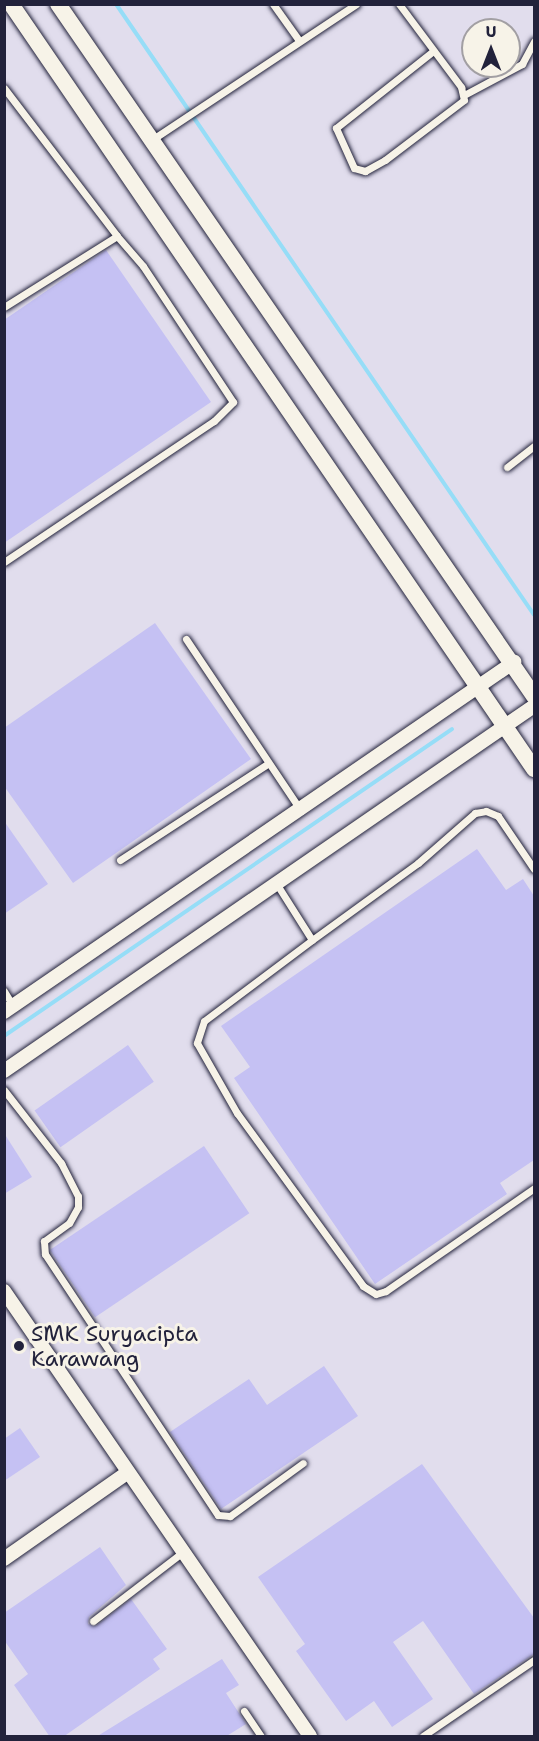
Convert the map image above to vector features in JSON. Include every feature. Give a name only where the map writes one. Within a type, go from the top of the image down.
[{"type":"street","points":[[11,4],[477,686],[504,729],[534,769]]},
{"type":"street","points":[[58,4],[514,662],[534,696]]},
{"type":"street","points":[[9,1009],[301,811],[514,662]]},
{"type":"street","points":[[4,1071],[504,729],[534,706]]},
{"type":"street","points":[[4,1291],[310,1737]]},
{"type":"street","points":[[4,1559],[127,1473]]},
{"type":"lane","points":[[273,4],[298,39]]},
{"type":"lane","points":[[151,141],[298,39],[356,4]]},
{"type":"lane","points":[[399,4],[464,95]]},
{"type":"lane","points":[[432,52],[336,128],[354,168],[365,171],[385,160],[458,108],[464,95],[522,63],[534,41]]},
{"type":"lane","points":[[4,88],[117,236],[143,266],[232,402],[214,421],[4,562]]},
{"type":"lane","points":[[4,307],[117,236]]},
{"type":"lane","points":[[507,467],[534,446]]},
{"type":"lane","points":[[186,639],[266,765],[301,811]]},
{"type":"lane","points":[[120,860],[266,765]]},
{"type":"lane","points":[[534,869],[498,816],[475,813],[418,863],[204,1021],[197,1043],[237,1113],[355,1278],[371,1293],[386,1291],[534,1188]]},
{"type":"lane","points":[[276,883],[312,940]]},
{"type":"lane","points":[[4,991],[9,1009]]},
{"type":"lane","points":[[4,1090],[61,1163],[78,1196],[78,1207],[69,1223],[44,1241],[45,1254],[218,1515],[230,1516],[303,1463]]},
{"type":"lane","points":[[93,1621],[183,1552]]},
{"type":"lane","points":[[423,1737],[534,1660]]},
{"type":"lane","points":[[244,1711],[261,1737]]},
{"type":"shaded area","points":[[5,5],[534,5],[534,1736],[5,1736]]},
{"type":"building","points":[[106,250],[211,402],[4,543],[4,320]]},
{"type":"building","points":[[155,623],[251,759],[73,883],[4,786],[4,728]]},
{"type":"building","points":[[4,821],[48,884],[4,914]]},
{"type":"building","points":[[477,849],[506,890],[523,879],[534,896],[534,1160],[500,1183],[507,1194],[375,1284],[234,1078],[250,1067],[221,1026]]},
{"type":"building","points":[[128,1045],[154,1082],[60,1147],[35,1110]]},
{"type":"building","points":[[4,1133],[32,1177],[4,1194]]},
{"type":"building","points":[[204,1146],[249,1213],[95,1317],[50,1250]]},
{"type":"building","points":[[324,1366],[358,1416],[221,1509],[170,1432],[249,1379],[267,1405]]},
{"type":"building","points":[[20,1428],[40,1457],[4,1481],[4,1439]]},
{"type":"building","points":[[422,1464],[534,1618],[534,1654],[474,1694],[423,1621],[393,1642],[433,1699],[392,1727],[374,1701],[346,1721],[296,1651],[305,1644],[258,1577]]},
{"type":"building","points":[[100,1547],[126,1585],[89,1617],[88,1624],[96,1626],[131,1599],[167,1649],[153,1659],[160,1669],[63,1737],[50,1737],[14,1685],[28,1674],[4,1640],[4,1613]]},
{"type":"building","points":[[222,1659],[239,1685],[226,1693],[246,1724],[225,1737],[96,1737]]},
{"type":"waterway","points":[[116,4],[534,615]]},
{"type":"waterway","points":[[4,1036],[452,729]]},
{"type":"place","name":"SMK Suryacipta Karawang","points":[[19,1346]]}]
